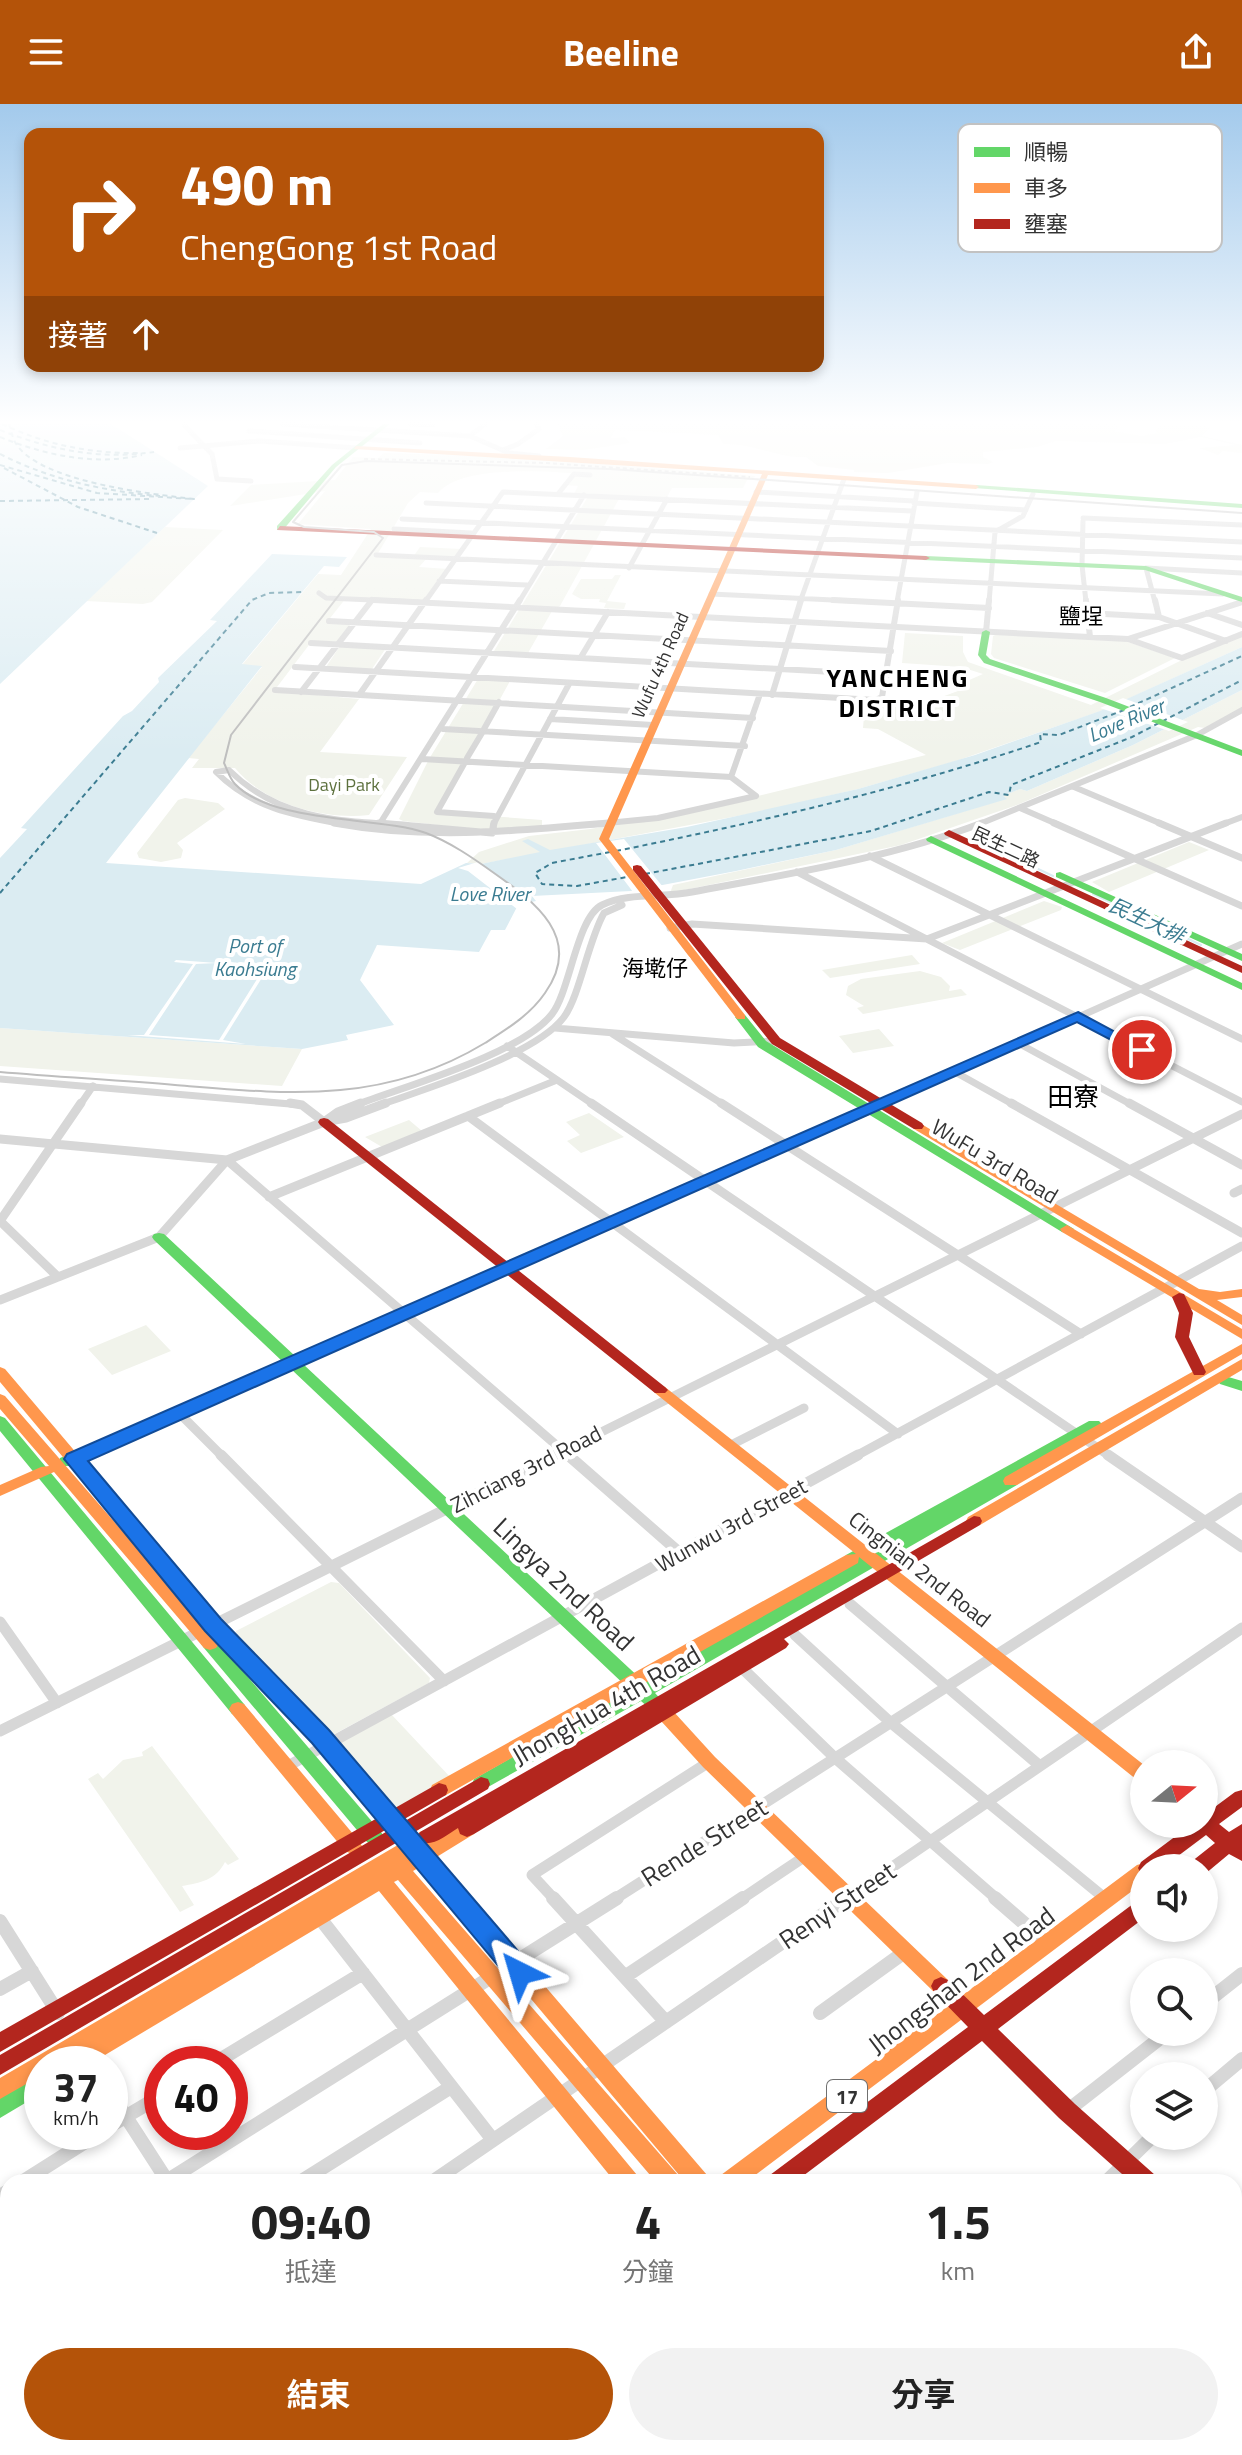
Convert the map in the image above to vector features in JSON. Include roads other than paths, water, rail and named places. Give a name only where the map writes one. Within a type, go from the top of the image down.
[{"type":"street","points":[[359,695],[472,534]]},
{"type":"street","points":[[554,534],[568,534]]},
{"type":"street","points":[[562,534],[641,545],[816,554],[905,550],[1083,558],[1171,555],[1242,558]]},
{"type":"street","points":[[379,826],[443,729],[527,585],[562,534]]},
{"type":"street","points":[[629,568],[648,534]]},
{"type":"street","points":[[731,534],[821,538],[905,550]]},
{"type":"street","name":"Wufu 4th Road","points":[[609,832],[737,534]]},
{"type":"street","points":[[772,695],[822,534]]},
{"type":"street","points":[[295,667],[876,700],[882,697],[887,675],[908,534]]},
{"type":"street","points":[[996,534],[982,655],[987,661],[1242,746]]},
{"type":"street","points":[[1074,534],[1242,542]]},
{"type":"street","points":[[1082,534],[1090,637]]},
{"type":"street","points":[[1167,534],[1174,570]]},
{"type":"street","points":[[376,555],[1223,594]]},
{"type":"street","points":[[1083,558],[1146,568],[1242,573]]},
{"type":"street","points":[[1146,568],[1159,617]]},
{"type":"street","points":[[1146,568],[1242,601]]},
{"type":"street","points":[[440,581],[527,585]]},
{"type":"street","points":[[319,593],[326,598],[1128,639],[1182,658],[1242,634]]},
{"type":"street","points":[[711,594],[989,608]]},
{"type":"street","points":[[301,692],[372,600]]},
{"type":"street","points":[[1128,639],[1242,601]]},
{"type":"street","points":[[581,657],[608,612]]},
{"type":"street","points":[[1087,613],[1159,617],[1226,641]]},
{"type":"street","points":[[1207,613],[1242,625]]},
{"type":"street","points":[[329,621],[891,651]]},
{"type":"street","points":[[311,643],[887,675]]},
{"type":"street","points":[[492,833],[492,827],[569,684]]},
{"type":"street","points":[[275,690],[499,702],[655,719]]},
{"type":"street","points":[[731,777],[745,746],[760,694]]},
{"type":"street","points":[[494,816],[437,812],[499,702]]},
{"type":"street","points":[[510,1049],[545,1023],[555,1011],[593,912],[621,899],[797,872],[870,856],[946,834],[1074,787],[1200,733],[1242,710]]},
{"type":"street","points":[[550,719],[753,718]]},
{"type":"street","points":[[443,729],[745,746]]},
{"type":"street","points":[[1200,733],[1242,753]]},
{"type":"street","points":[[379,826],[292,809],[250,791],[229,770],[216,772],[238,795],[268,809],[317,821],[379,826],[492,833],[609,832],[756,796],[731,777],[422,759]]},
{"type":"street","points":[[1074,787],[1242,858]]},
{"type":"street","points":[[1020,808],[1242,906]]},
{"type":"street","points":[[676,927],[927,939],[1242,817]]},
{"type":"street","name":"WuFu 3rd Road","points":[[609,832],[676,927],[766,1039],[1046,1211],[1178,1289],[1242,1321]]},
{"type":"street","points":[[946,834],[1210,958],[1242,970]]},
{"type":"street","points":[[946,834],[1210,958],[1242,977]]},
{"type":"street","points":[[870,856],[1242,1039]]},
{"type":"street","points":[[797,872],[1242,1102]]},
{"type":"street","points":[[558,1026],[604,913],[651,893]]},
{"type":"street","points":[[0,1491],[1242,944]]},
{"type":"street","points":[[1210,958],[1242,958]]},
{"type":"street","points":[[1210,958],[1242,987]]},
{"type":"street","points":[[545,1023],[611,1033],[766,1039]]},
{"type":"street","points":[[0,1139],[227,1160],[324,1122],[346,1118],[558,1026],[766,1039]]},
{"type":"street","points":[[611,1033],[1081,1334]]},
{"type":"street","points":[[1018,1043],[1242,1165]]},
{"type":"street","points":[[510,1049],[1242,1547]]},
{"type":"street","points":[[955,1072],[1242,1233]]},
{"type":"street","points":[[0,1079],[302,1105],[506,1269]]},
{"type":"street","points":[[269,1197],[557,1080]]},
{"type":"street","points":[[58,1277],[0,1221],[93,1086]]},
{"type":"street","name":"Zihciang 3rd Road","points":[[0,1731],[1242,1114]]},
{"type":"street","points":[[468,1116],[898,1434]]},
{"type":"street","points":[[227,1160],[680,1553]]},
{"type":"street","points":[[0,1300],[159,1237],[227,1160]]},
{"type":"street","name":"Lingya 2nd Road","points":[[159,1237],[660,1708],[709,1762],[851,1896],[1067,2111],[1138,2174]]},
{"type":"street","name":"Wunwu 3rd Street","points":[[286,1767],[1081,1334],[1178,1289],[1242,1246]]},
{"type":"street","name":"Cingnian 2nd Road","points":[[506,1269],[1130,1764]]},
{"type":"street","points":[[1198,1369],[1182,1342],[1180,1330],[1186,1313],[1178,1289],[1220,1296],[1242,1293]]},
{"type":"street","name":"WuFu 3rd Road","points":[[1178,1289],[1242,1335]]},
{"type":"street","name":"JhongHua 4th Road","points":[[660,1708],[741,1667],[850,1604],[1198,1369],[1242,1348]]},
{"type":"street","name":"JhongHua 4th Road","points":[[1090,1444],[1225,1381],[1241,1365]]},
{"type":"street","name":"JhongHua 4th Road","points":[[0,2043],[368,1830],[638,1687],[868,1557],[1241,1365]]},
{"type":"street","points":[[0,1372],[213,1625],[328,1745],[692,2174]]},
{"type":"street","points":[[1225,1381],[1242,1386]]},
{"type":"street","points":[[0,1399],[663,2174]]},
{"type":"street","points":[[729,1446],[804,1408]]},
{"type":"street","points":[[180,1414],[444,1681]]},
{"type":"street","points":[[0,1421],[622,2174]]},
{"type":"street","name":"Rende Street","points":[[179,2174],[511,1962],[758,1809],[834,1757],[1242,1498]]},
{"type":"street","name":"JhongHua 4th Road","points":[[98,2046],[396,1863],[892,1575]]},
{"type":"street","points":[[850,1604],[1040,1766]]},
{"type":"street","points":[[0,1622],[57,1703]]},
{"type":"street","name":"Renyi Street","points":[[444,2174],[1242,1628]]},
{"type":"street","points":[[795,1635],[890,1722],[1107,1900]]},
{"type":"street","points":[[741,1667],[834,1757],[1048,1944]]},
{"type":"street","name":"JhongHua 4th Road","points":[[0,2066],[401,1831],[638,1687]]},
{"type":"street","points":[[666,2022],[532,1875],[709,1762]]},
{"type":"street","name":"Jhongshan 2nd Road","points":[[1218,1814],[1242,1797]]},
{"type":"street","points":[[1215,1854],[1242,1832]]},
{"type":"street","points":[[1218,1834],[1242,1853]]},
{"type":"street","name":"Jhongshan 2nd Road","points":[[1166,1854],[1186,1838]]},
{"type":"street","points":[[626,1976],[807,1855]]},
{"type":"street","name":"JhongHua 4th Road","points":[[99,2046],[319,1917],[376,1875]]},
{"type":"street","name":"Jhongshan 2nd Road","points":[[740,2174],[1130,1882]]},
{"type":"street","points":[[319,1917],[493,2140]]},
{"type":"street","name":"17","points":[[789,2174],[1130,1917]]},
{"type":"street","points":[[0,1922],[80,2046]]},
{"type":"street","points":[[820,2013],[906,1951]]},
{"type":"street","points":[[0,1989],[32,1971]]},
{"type":"street","points":[[243,2046],[363,1973]]},
{"type":"street","points":[[1218,1993],[1242,1974]]},
{"type":"street","points":[[1067,2111],[1150,2046]]},
{"type":"street","points":[[1218,2079],[1242,2059]]},
{"type":"street","name":"JhongHua 4th Road","points":[[0,2089],[24,2079]]},
{"type":"street","points":[[313,2174],[451,2087]]},
{"type":"street","points":[[0,2108],[24,2093]]},
{"type":"street","points":[[128,2119],[162,2174]]},
{"type":"street","points":[[35,2174],[73,2150]]},
{"type":"street","points":[[1113,2174],[1137,2150]]},
{"type":"water","points":[[0,534],[158,534],[0,684]]},
{"type":"water","name":"Port of Kaohsiung","points":[[272,554],[347,557],[339,567],[324,566],[242,664],[262,666],[106,863],[421,884],[466,863],[481,864],[540,852],[522,841],[528,839],[550,850],[687,827],[858,789],[975,755],[1100,711],[1242,647],[1242,690],[1133,745],[1027,791],[1020,789],[1003,796],[1007,799],[836,850],[631,891],[532,896],[536,901],[518,905],[505,930],[491,930],[479,952],[377,945],[360,980],[394,1025],[346,1035],[348,1040],[302,1049],[0,1028],[0,858],[27,829],[21,828],[123,716],[132,711],[159,682],[158,678],[217,621],[210,620]]},
{"type":"waterway","name":"民生大排","points":[[973,839],[1021,861]]},
{"type":"waterway","name":"民生大排","points":[[1034,867],[1053,876]]},
{"type":"waterway","name":"民生大排","points":[[1093,894],[1201,945]]},
{"type":"tram line","points":[[0,1072],[256,1091],[334,1091],[372,1086],[447,1063],[485,1043],[525,1015],[545,993],[556,973],[559,955],[557,939],[550,923],[538,909],[494,873],[470,856],[426,833],[299,813],[274,806],[252,797],[235,784],[224,763],[231,735],[383,538],[377,534]]},
{"type":"district","name":"鹽埕","points":[[1081,616]]},
{"type":"district","name":"YANCHENG DISTRICT","points":[[898,692]]},
{"type":"district","name":"海墘仔","points":[[655,968]]},
{"type":"district","name":"田寮","points":[[1073,1096]]},
{"type":"water label","name":"Love River","points":[[1126,720]]},
{"type":"water label","name":"Love River","points":[[490,893]]},
{"type":"park label","name":"Dayi Park","points":[[344,784]]}]
